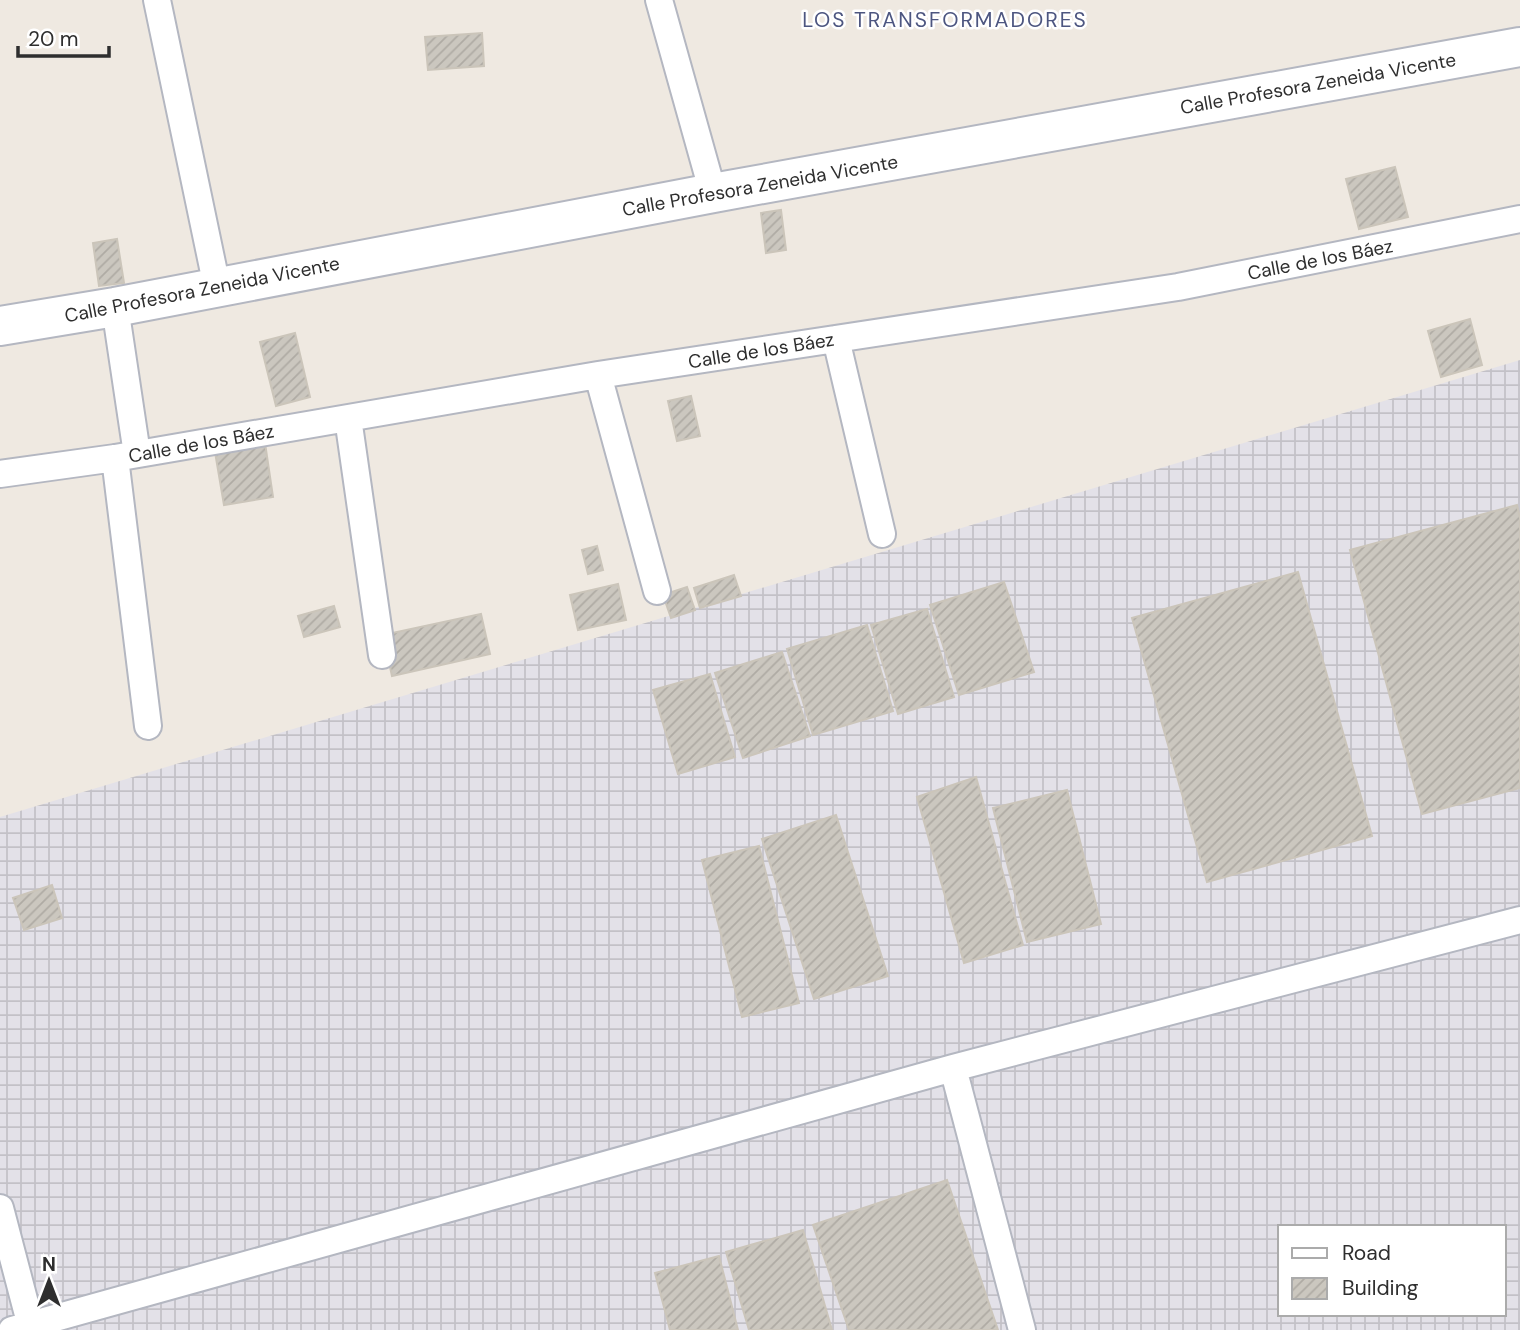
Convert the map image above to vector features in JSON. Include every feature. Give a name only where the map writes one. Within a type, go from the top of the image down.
[{"type":"street","points":[[157,0],[217,287]]},
{"type":"street","points":[[659,0],[713,193]]},
{"type":"street","name":"Calle Profesora Zeneida Vicente","points":[[0,326],[1520,47]]},
{"type":"street","name":"Calle de los Báez","points":[[0,474],[126,456],[598,375],[1178,287],[1520,219]]},
{"type":"street","points":[[115,307],[148,726]]},
{"type":"street","points":[[836,339],[881,534]]},
{"type":"street","points":[[598,375],[657,591]]},
{"type":"street","points":[[348,418],[382,655]]},
{"type":"street","points":[[0,1208],[25,1328],[953,1068],[1520,920]]},
{"type":"street","points":[[953,1068],[1022,1330]]},
{"type":"shaded area","points":[[1520,360],[1520,1330],[0,1330],[0,817]]},
{"type":"building","points":[[482,33],[484,66],[428,70],[425,37]]},
{"type":"building","points":[[1395,167],[1408,217],[1359,229],[1346,179]]},
{"type":"building","points":[[781,210],[786,250],[766,253],[761,213]]},
{"type":"building","points":[[117,239],[124,283],[99,286],[93,243]]},
{"type":"building","points":[[1470,319],[1482,365],[1441,377],[1428,331]]},
{"type":"building","points":[[295,333],[310,397],[276,406],[260,342]]},
{"type":"building","points":[[691,396],[700,436],[677,441],[668,401]]},
{"type":"building","points":[[265,443],[273,497],[224,505],[215,452]]},
{"type":"building","points":[[1517,505],[1520,518],[1520,788],[1422,814],[1350,550]]},
{"type":"building","points":[[597,546],[603,570],[588,574],[582,550]]},
{"type":"building","points":[[1298,572],[1372,836],[1207,882],[1132,618]]},
{"type":"building","points":[[734,575],[741,596],[700,608],[694,588]]},
{"type":"building","points":[[1004,582],[1034,672],[959,695],[930,605]]},
{"type":"building","points":[[618,584],[626,620],[578,630],[570,595]]},
{"type":"building","points":[[687,587],[695,610],[671,618],[663,595]]},
{"type":"building","points":[[334,606],[340,627],[304,637],[298,616]]},
{"type":"building","points":[[927,609],[954,697],[898,714],[871,625]]},
{"type":"building","points":[[481,614],[490,654],[392,676],[383,635]]},
{"type":"building","points":[[867,625],[893,711],[813,735],[787,649]]},
{"type":"building","points":[[782,652],[810,736],[743,758],[715,673]]},
{"type":"building","points":[[710,674],[735,757],[678,774],[653,690]]},
{"type":"building","points":[[976,777],[1023,945],[964,963],[917,797]]},
{"type":"building","points":[[1067,790],[1101,924],[1027,942],[993,808]]},
{"type":"building","points":[[836,815],[888,976],[814,999],[762,839]]},
{"type":"building","points":[[759,846],[799,1003],[742,1017],[702,860]]},
{"type":"building","points":[[52,885],[62,918],[24,930],[13,898]]},
{"type":"building","points":[[947,1180],[998,1330],[849,1330],[813,1225]]},
{"type":"building","points":[[803,1230],[832,1330],[749,1330],[726,1252]]},
{"type":"building","points":[[719,1256],[738,1330],[670,1330],[655,1273]]},
{"type":"district","name":"LOS TRANSFORMADORES","points":[[945,20]]}]
